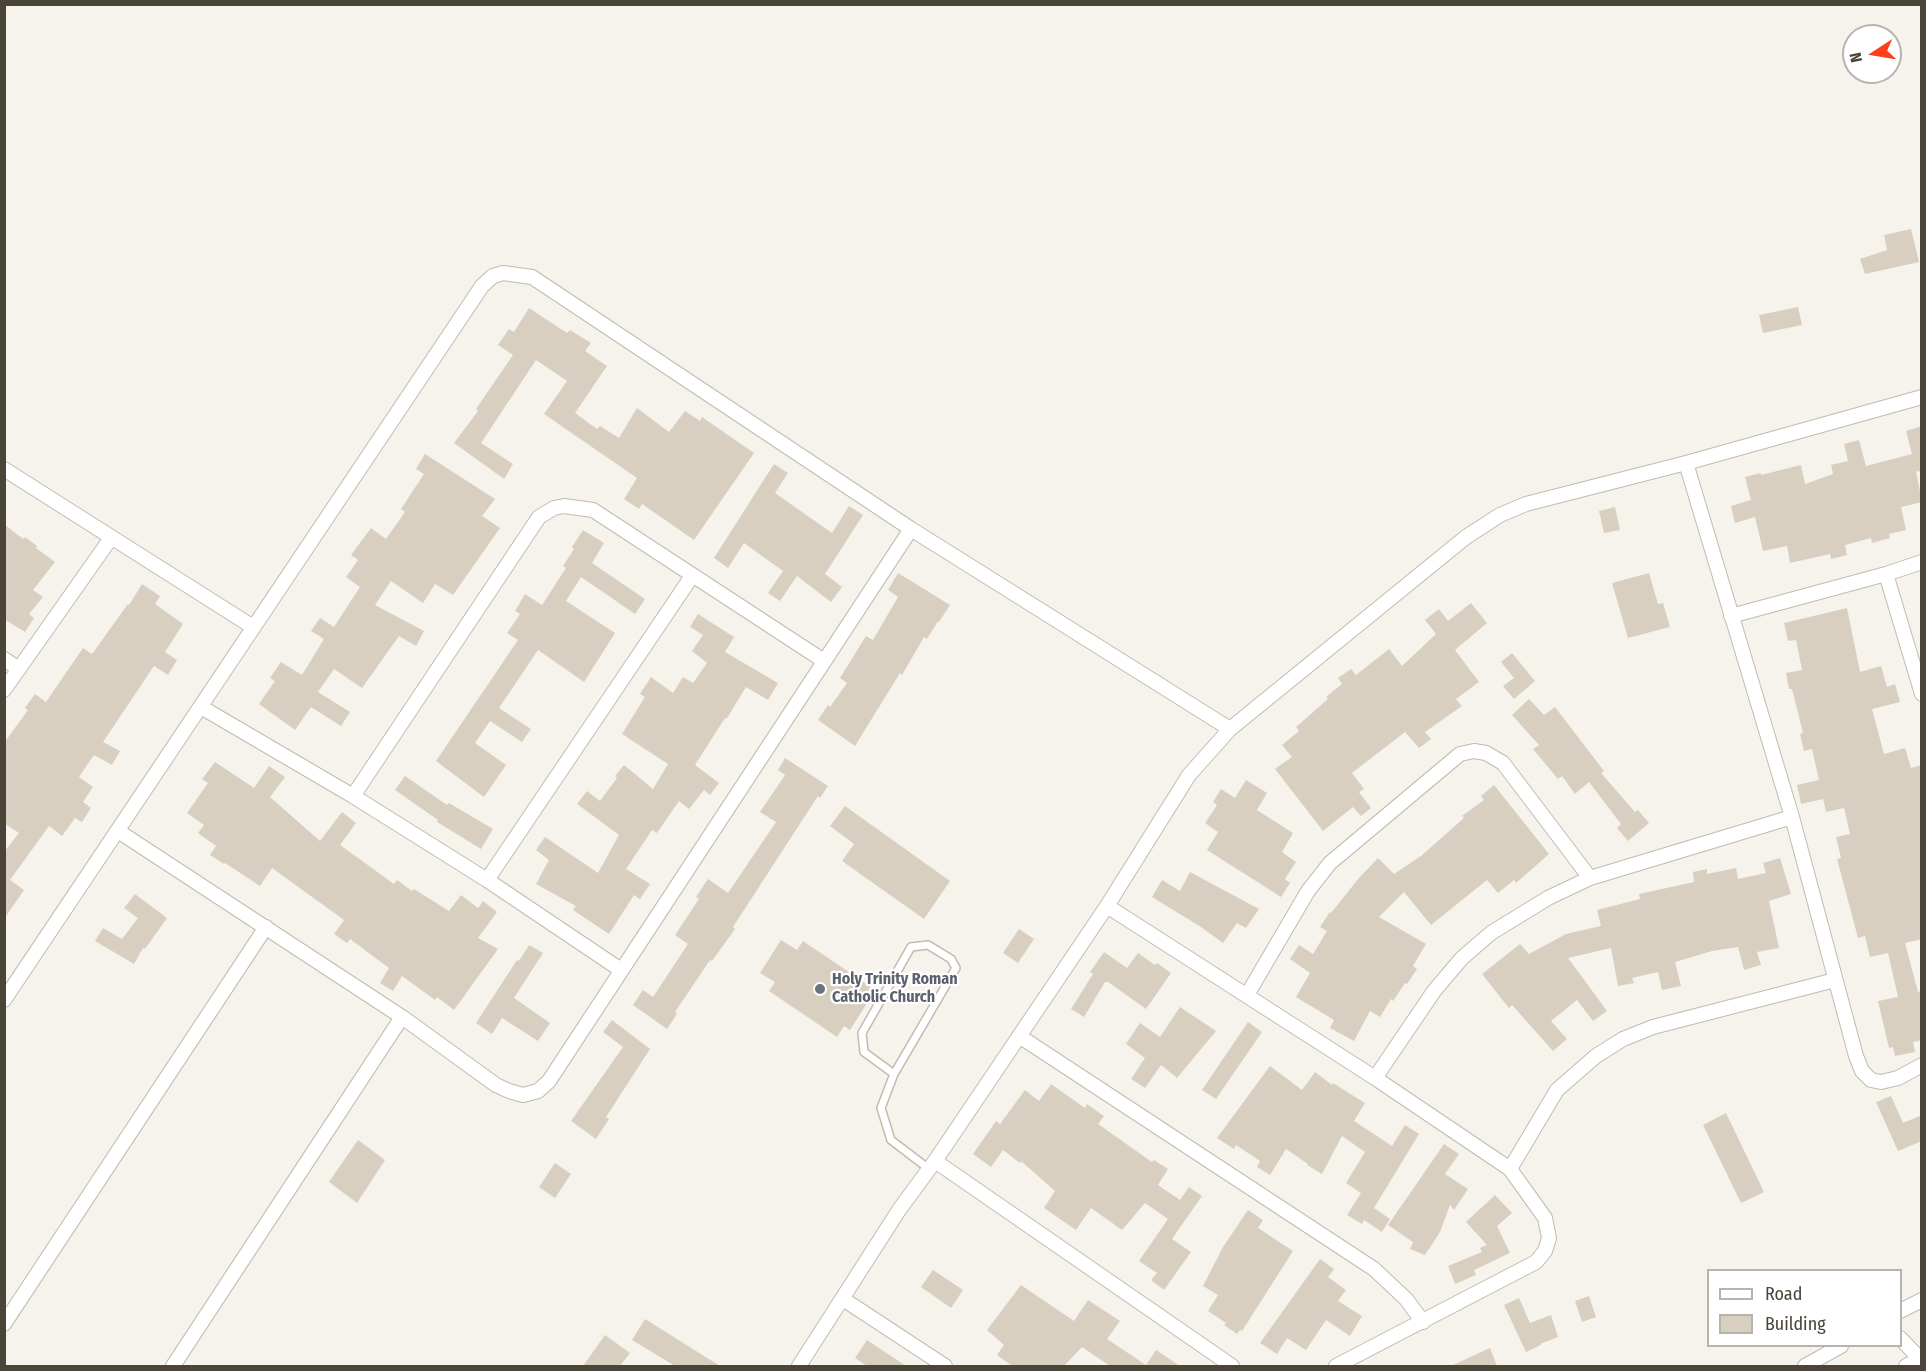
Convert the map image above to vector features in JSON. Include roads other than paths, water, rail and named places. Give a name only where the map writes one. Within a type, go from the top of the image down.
[{"type":"street","points":[[4,1000],[482,286],[493,276],[503,273],[532,277],[911,529],[1230,729]]},
{"type":"street","points":[[799,1366],[899,1210],[932,1165],[1107,906],[1189,775],[1230,729],[1466,537],[1500,515],[1526,504],[1686,463],[1922,397]]},
{"type":"street","points":[[1686,463],[1792,817],[1856,1056],[1862,1071],[1870,1080],[1881,1082],[1892,1080],[1922,1065]]},
{"type":"street","points":[[4,469],[253,627]]},
{"type":"street","points":[[352,796],[539,517],[554,508],[564,506],[593,510],[824,661]]},
{"type":"street","points":[[118,831],[402,1017],[496,1085],[523,1095],[538,1091],[549,1081],[911,529]]},
{"type":"street","points":[[4,690],[111,538]]},
{"type":"street","points":[[1731,616],[1922,562]]},
{"type":"street","points":[[1886,574],[1922,694]]},
{"type":"street","points":[[487,880],[692,576]]},
{"type":"street","points":[[4,659],[19,669]]},
{"type":"street","points":[[201,707],[352,796],[487,880],[621,970]]},
{"type":"street","points":[[1247,995],[1308,891],[1330,863],[1460,754],[1474,751],[1486,753],[1503,763],[1590,878]]},
{"type":"street","points":[[1374,1078],[1434,991],[1462,958],[1491,933],[1548,898],[1590,878],[1792,817]]},
{"type":"street","points":[[1107,906],[1247,995],[1510,1169],[1545,1218],[1549,1238],[1545,1251],[1536,1262],[1336,1366]]},
{"type":"street","points":[[4,1324],[266,927]]},
{"type":"street","points":[[1510,1169],[1557,1090],[1596,1056],[1623,1039],[1653,1027],[1835,980]]},
{"type":"street","points":[[173,1366],[402,1017]]},
{"type":"street","points":[[1019,1036],[1374,1269],[1406,1299],[1423,1322]]},
{"type":"street","points":[[932,1165],[1232,1366]]},
{"type":"street","points":[[843,1299],[945,1366]]},
{"type":"street","points":[[1902,1310],[1922,1300]]},
{"type":"street","points":[[1902,1340],[1921,1359],[1906,1366]]},
{"type":"street","points":[[1806,1366],[1839,1347]]},
{"type":"lane","points":[[894,1074],[864,1053],[862,1032],[911,947],[928,945],[951,959],[956,968],[894,1074],[881,1108],[891,1140],[932,1165]]},
{"type":"place","name":"Holy Trinity Roman Catholic Church","points":[[820,989]]}]
